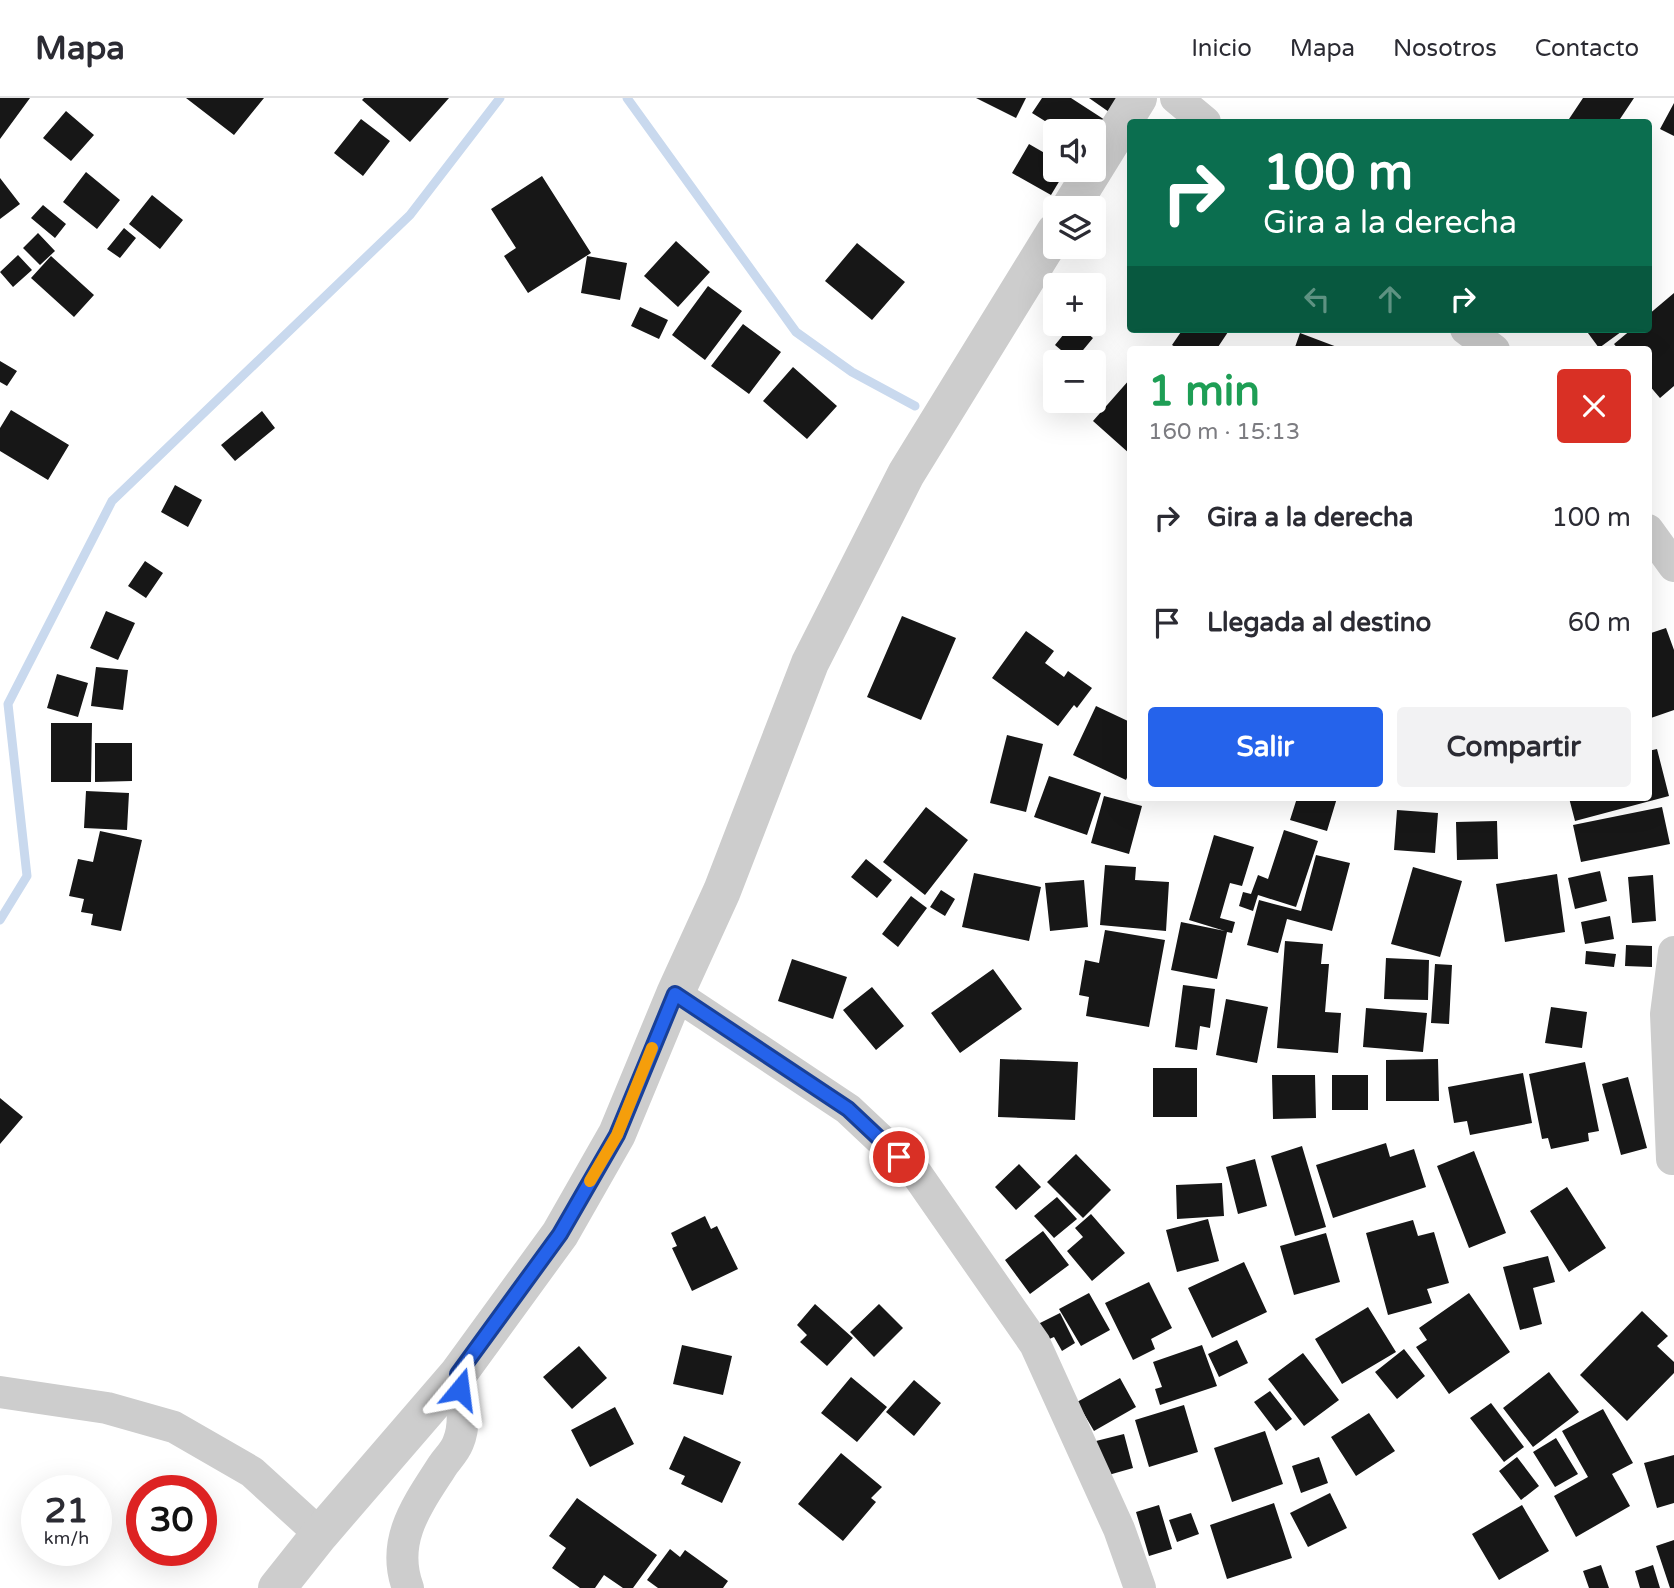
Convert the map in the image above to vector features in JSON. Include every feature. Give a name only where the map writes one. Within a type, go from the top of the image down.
[{"type":"street","points":[[1077,196],[1138,98]]},
{"type":"street","points":[[1176,98],[1201,119]]},
{"type":"street","points":[[277,1588],[458,1374],[560,1234],[617,1135],[675,994],[722,891],[810,663],[906,474],[1043,251]]},
{"type":"street","points":[[1471,333],[1489,346]]},
{"type":"street","points":[[1652,536],[1674,566]]},
{"type":"street","points":[[1672,1159],[1666,1014],[1674,952]]},
{"type":"street","points":[[675,994],[848,1109],[916,1173],[1035,1344],[1119,1529],[1140,1588]]},
{"type":"street","points":[[408,1588],[401,1553],[406,1526],[458,1444],[463,1405],[458,1374]]},
{"type":"street","points":[[0,1392],[107,1408],[174,1427],[251,1472],[320,1534]]},
{"type":"building","points":[[0,98],[30,98],[0,139]]},
{"type":"building","points":[[186,98],[264,98],[234,135]]},
{"type":"building","points":[[449,98],[410,142],[362,100]]},
{"type":"building","points":[[976,98],[1026,98],[1016,118]]},
{"type":"building","points":[[1042,98],[1071,98],[1103,119],[1043,120],[1032,113]]},
{"type":"building","points":[[1089,98],[1119,98],[1109,112]]},
{"type":"building","points":[[1583,98],[1634,98],[1620,119],[1569,119]]},
{"type":"building","points":[[1674,103],[1674,136],[1660,129]]},
{"type":"building","points":[[66,111],[94,135],[71,161],[43,138]]},
{"type":"building","points":[[361,119],[390,141],[363,176],[334,153]]},
{"type":"building","points":[[1029,144],[1043,152],[1043,182],[1059,182],[1051,195],[1012,173]]},
{"type":"building","points":[[86,172],[120,200],[97,229],[63,202]]},
{"type":"building","points":[[542,176],[591,253],[528,293],[504,256],[516,248],[491,209]]},
{"type":"building","points":[[0,178],[20,204],[0,219]]},
{"type":"building","points":[[152,195],[183,220],[160,249],[129,224]]},
{"type":"building","points":[[43,205],[66,224],[55,238],[31,218]]},
{"type":"building","points":[[124,228],[136,238],[120,258],[107,249]]},
{"type":"building","points":[[38,233],[55,251],[40,265],[23,248]]},
{"type":"building","points":[[676,241],[710,272],[678,307],[644,276]]},
{"type":"building","points":[[857,243],[905,282],[872,320],[825,281]]},
{"type":"building","points":[[18,255],[32,270],[13,287],[0,272]]},
{"type":"building","points":[[51,256],[94,295],[74,317],[31,278]]},
{"type":"building","points":[[587,256],[627,263],[620,300],[581,293]]},
{"type":"building","points":[[708,286],[742,311],[705,360],[672,335]]},
{"type":"building","points":[[1674,293],[1674,386],[1660,398],[1652,389],[1652,346],[1614,344],[1627,333],[1652,333],[1652,312]]},
{"type":"building","points":[[640,307],[668,320],[659,339],[631,326]]},
{"type":"building","points":[[743,324],[781,352],[749,394],[711,366]]},
{"type":"building","points":[[1180,333],[1227,333],[1219,346],[1172,345]]},
{"type":"building","points":[[1300,333],[1334,346],[1295,346]]},
{"type":"building","points":[[1588,333],[1620,333],[1602,346],[1598,346]]},
{"type":"building","points":[[1062,336],[1093,338],[1083,350],[1061,350],[1055,345]]},
{"type":"building","points":[[0,361],[17,371],[7,386],[0,382]]},
{"type":"building","points":[[793,367],[837,406],[807,439],[763,401]]},
{"type":"building","points":[[1127,382],[1127,451],[1093,421],[1100,413],[1106,413],[1106,406]]},
{"type":"building","points":[[11,410],[69,445],[48,480],[0,451],[0,428]]},
{"type":"building","points":[[262,411],[275,428],[235,461],[221,445]]},
{"type":"building","points":[[175,485],[202,500],[188,527],[161,512]]},
{"type":"building","points":[[145,561],[163,573],[146,598],[128,586]]},
{"type":"building","points":[[106,611],[135,623],[118,660],[90,648]]},
{"type":"building","points":[[902,616],[956,638],[921,720],[867,697]]},
{"type":"building","points":[[1666,628],[1674,650],[1674,710],[1652,718],[1652,633]]},
{"type":"building","points":[[1026,631],[1054,651],[1045,663],[1064,677],[1068,671],[1092,688],[1077,708],[1074,705],[1058,726],[992,678]]},
{"type":"building","points":[[96,667],[128,670],[123,710],[91,706]]},
{"type":"building","points":[[57,674],[88,683],[78,717],[47,708]]},
{"type":"building","points":[[1096,706],[1127,721],[1126,780],[1073,755]]},
{"type":"building","points":[[51,723],[92,723],[91,782],[51,782]]},
{"type":"building","points":[[1007,735],[1043,744],[1026,812],[990,803]]},
{"type":"building","points":[[95,743],[132,743],[132,781],[95,782]]},
{"type":"building","points":[[1657,749],[1669,796],[1652,801],[1652,750]]},
{"type":"building","points":[[1049,776],[1101,793],[1087,835],[1034,817]]},
{"type":"building","points":[[86,791],[129,793],[127,830],[84,828]]},
{"type":"building","points":[[1104,796],[1142,806],[1129,854],[1091,843]]},
{"type":"building","points":[[1296,801],[1336,801],[1327,831],[1290,820]]},
{"type":"building","points":[[1570,801],[1650,801],[1575,821]]},
{"type":"building","points":[[926,807],[968,840],[925,895],[883,862]]},
{"type":"building","points":[[1662,807],[1670,844],[1581,862],[1573,825]]},
{"type":"building","points":[[1397,810],[1438,813],[1435,853],[1394,850]]},
{"type":"building","points":[[1497,821],[1498,859],[1457,860],[1456,822]]},
{"type":"building","points":[[1284,830],[1318,841],[1296,907],[1258,895],[1253,911],[1239,906],[1243,892],[1251,894],[1258,875],[1268,879]]},
{"type":"building","points":[[100,831],[142,840],[121,931],[91,925],[93,914],[81,912],[84,899],[69,896],[78,859],[93,862]]},
{"type":"building","points":[[1214,835],[1254,847],[1242,886],[1230,883],[1220,918],[1235,922],[1232,933],[1227,932],[1217,979],[1171,970],[1181,922],[1225,931],[1189,920]]},
{"type":"building","points":[[1316,855],[1350,863],[1332,931],[1287,919],[1278,953],[1247,945],[1259,900],[1301,911]]},
{"type":"building","points":[[866,859],[892,880],[877,898],[851,877]]},
{"type":"building","points":[[1105,865],[1136,867],[1135,880],[1169,882],[1166,931],[1100,925]]},
{"type":"building","points":[[1413,867],[1462,881],[1440,957],[1391,944]]},
{"type":"building","points":[[1600,871],[1607,901],[1575,909],[1568,878]]},
{"type":"building","points":[[974,873],[1041,887],[1029,941],[962,927]]},
{"type":"building","points":[[1557,874],[1565,932],[1505,942],[1496,884]]},
{"type":"building","points":[[1653,875],[1656,921],[1632,923],[1628,877]]},
{"type":"building","points":[[1084,880],[1088,927],[1050,931],[1045,883]]},
{"type":"building","points":[[941,890],[955,899],[945,916],[930,907]]},
{"type":"building","points":[[911,896],[927,908],[898,947],[882,934]]},
{"type":"building","points":[[1610,916],[1614,939],[1585,944],[1581,922]]},
{"type":"building","points":[[1105,930],[1165,940],[1149,1027],[1086,1016],[1089,997],[1079,995],[1085,960],[1099,963]]},
{"type":"building","points":[[1285,941],[1323,944],[1321,964],[1329,964],[1325,1012],[1341,1013],[1338,1053],[1277,1048]]},
{"type":"building","points":[[1626,945],[1652,946],[1652,967],[1625,966]]},
{"type":"building","points":[[1586,951],[1616,954],[1614,967],[1585,964]]},
{"type":"building","points":[[1386,958],[1429,960],[1428,1000],[1384,999]]},
{"type":"building","points":[[792,959],[847,977],[833,1019],[778,1001]]},
{"type":"building","points":[[1435,964],[1452,965],[1449,1024],[1431,1023]]},
{"type":"building","points":[[993,969],[1022,1009],[960,1053],[931,1013]]},
{"type":"building","points":[[1183,985],[1215,989],[1210,1028],[1200,1026],[1197,1050],[1175,1047]]},
{"type":"building","points":[[872,987],[904,1026],[876,1050],[843,1010]]},
{"type":"building","points":[[1226,999],[1268,1007],[1257,1063],[1216,1055]]},
{"type":"building","points":[[1551,1007],[1587,1012],[1582,1048],[1545,1043]]},
{"type":"building","points":[[1366,1008],[1427,1013],[1423,1052],[1363,1047]]},
{"type":"building","points":[[1000,1059],[1078,1062],[1075,1120],[998,1117]]},
{"type":"building","points":[[1438,1059],[1439,1101],[1386,1101],[1386,1060]]},
{"type":"building","points":[[1585,1062],[1599,1131],[1588,1133],[1589,1141],[1551,1149],[1548,1138],[1542,1139],[1529,1074]]},
{"type":"building","points":[[1153,1068],[1197,1068],[1197,1117],[1153,1117]]},
{"type":"building","points":[[1523,1073],[1532,1123],[1470,1135],[1467,1121],[1454,1123],[1448,1087]]},
{"type":"building","points":[[1272,1075],[1315,1075],[1316,1118],[1273,1119]]},
{"type":"building","points":[[1332,1075],[1368,1075],[1368,1110],[1332,1110]]},
{"type":"building","points":[[1628,1077],[1647,1148],[1621,1155],[1602,1084]]},
{"type":"building","points":[[0,1098],[23,1117],[0,1144]]},
{"type":"building","points":[[1386,1143],[1390,1157],[1414,1149],[1426,1187],[1333,1218],[1316,1165]]},
{"type":"building","points":[[1302,1146],[1326,1227],[1295,1236],[1271,1156]]},
{"type":"building","points":[[1474,1151],[1506,1233],[1469,1248],[1437,1166]]},
{"type":"building","points":[[1076,1154],[1111,1190],[1083,1218],[1047,1182]]},
{"type":"building","points":[[1255,1159],[1267,1206],[1238,1214],[1226,1167]]},
{"type":"building","points":[[1019,1164],[1041,1187],[1016,1210],[995,1187]]},
{"type":"building","points":[[1222,1183],[1224,1216],[1177,1219],[1176,1185]]},
{"type":"building","points":[[1567,1187],[1606,1248],[1569,1272],[1530,1211]]},
{"type":"building","points":[[1057,1197],[1077,1219],[1054,1238],[1034,1216]]},
{"type":"building","points":[[1091,1214],[1125,1253],[1092,1281],[1067,1251],[1083,1237],[1075,1228]]},
{"type":"building","points":[[705,1216],[711,1229],[717,1226],[738,1269],[692,1291],[672,1248],[677,1246],[671,1233]]},
{"type":"building","points":[[1208,1219],[1219,1261],[1177,1272],[1166,1230]]},
{"type":"building","points":[[1413,1220],[1418,1236],[1434,1232],[1449,1283],[1427,1289],[1432,1303],[1388,1315],[1366,1233]]},
{"type":"building","points":[[1043,1231],[1069,1265],[1030,1294],[1005,1260]]},
{"type":"building","points":[[1326,1233],[1340,1282],[1294,1295],[1280,1246]]},
{"type":"building","points":[[1548,1256],[1555,1282],[1533,1288],[1542,1324],[1520,1330],[1503,1267]]},
{"type":"building","points":[[1244,1262],[1267,1312],[1212,1338],[1188,1288]]},
{"type":"building","points":[[1149,1282],[1172,1328],[1151,1339],[1155,1349],[1133,1360],[1105,1303]]},
{"type":"building","points":[[1089,1293],[1110,1330],[1081,1346],[1059,1309]]},
{"type":"building","points":[[1469,1293],[1510,1352],[1449,1394],[1416,1347],[1427,1340],[1419,1328]]},
{"type":"building","points":[[815,1304],[853,1338],[827,1366],[800,1342],[807,1335],[797,1325]]},
{"type":"building","points":[[879,1304],[903,1328],[874,1357],[850,1332]]},
{"type":"building","points":[[1368,1307],[1396,1352],[1342,1384],[1315,1339]]},
{"type":"building","points":[[1642,1311],[1668,1336],[1657,1346],[1674,1362],[1674,1373],[1627,1421],[1580,1375]]},
{"type":"building","points":[[1060,1313],[1075,1343],[1062,1351],[1054,1337],[1040,1343],[1032,1327]]},
{"type":"building","points":[[1237,1340],[1248,1363],[1219,1377],[1208,1354]]},
{"type":"building","points":[[682,1345],[732,1356],[723,1395],[673,1384]]},
{"type":"building","points":[[1202,1345],[1217,1386],[1160,1405],[1155,1389],[1162,1387],[1153,1362]]},
{"type":"building","points":[[579,1346],[607,1378],[572,1409],[543,1377]]},
{"type":"building","points":[[1404,1349],[1425,1376],[1397,1399],[1375,1372]]},
{"type":"building","points":[[1303,1353],[1339,1400],[1304,1426],[1268,1379]]},
{"type":"building","points":[[1549,1372],[1579,1412],[1533,1447],[1503,1408]]},
{"type":"building","points":[[851,1377],[887,1407],[857,1442],[821,1413]]},
{"type":"building","points":[[1120,1378],[1136,1407],[1094,1431],[1077,1402]]},
{"type":"building","points":[[914,1380],[941,1403],[914,1436],[886,1412]]},
{"type":"building","points":[[1270,1391],[1292,1419],[1276,1431],[1254,1402]]},
{"type":"building","points":[[1491,1403],[1524,1447],[1504,1462],[1470,1418]]},
{"type":"building","points":[[1184,1405],[1198,1452],[1149,1467],[1135,1420]]},
{"type":"building","points":[[615,1407],[634,1444],[590,1467],[571,1430]]},
{"type":"building","points":[[1603,1409],[1633,1463],[1612,1474],[1630,1506],[1576,1537],[1554,1496],[1588,1477],[1562,1431]]},
{"type":"building","points":[[1369,1413],[1395,1451],[1356,1476],[1331,1437]]},
{"type":"building","points":[[1265,1431],[1283,1484],[1232,1502],[1214,1448]]},
{"type":"building","points":[[1124,1434],[1133,1468],[1105,1476],[1096,1441]]},
{"type":"building","points":[[684,1436],[741,1462],[722,1503],[681,1484],[685,1476],[669,1469]]},
{"type":"building","points":[[1556,1438],[1578,1474],[1555,1487],[1533,1452]]},
{"type":"building","points":[[841,1453],[882,1487],[871,1498],[876,1502],[843,1541],[798,1504]]},
{"type":"building","points":[[1674,1455],[1674,1503],[1657,1508],[1644,1463]]},
{"type":"building","points":[[1319,1457],[1328,1483],[1301,1493],[1292,1466]]},
{"type":"building","points":[[1517,1457],[1539,1486],[1521,1500],[1499,1471]]},
{"type":"building","points":[[1330,1493],[1347,1528],[1308,1547],[1290,1513]]},
{"type":"building","points":[[577,1498],[657,1555],[633,1588],[623,1588],[604,1575],[595,1588],[580,1588],[552,1568],[566,1548],[549,1536]]},
{"type":"building","points":[[1274,1503],[1292,1558],[1227,1579],[1210,1525]]},
{"type":"building","points":[[1159,1505],[1172,1549],[1149,1556],[1136,1512]]},
{"type":"building","points":[[1522,1505],[1549,1551],[1499,1580],[1472,1534]]},
{"type":"building","points":[[1191,1513],[1199,1534],[1177,1542],[1169,1520]]},
{"type":"building","points":[[1674,1540],[1674,1588],[1670,1588],[1656,1546]]},
{"type":"building","points":[[670,1549],[680,1557],[685,1550],[728,1581],[723,1588],[658,1588],[647,1580]]},
{"type":"building","points":[[1601,1565],[1609,1588],[1589,1588],[1583,1571]]},
{"type":"building","points":[[1653,1565],[1660,1588],[1640,1588],[1635,1571]]},
{"type":"waterway","points":[[0,920],[27,876],[8,704],[112,501],[410,215],[500,98]]},
{"type":"waterway","points":[[627,98],[796,332],[852,372],[915,406]]},
{"type":"slow traffic","points":[[590,1181],[617,1135],[652,1048]]},
{"type":"route","points":[[460,1389],[458,1374],[560,1234],[617,1135],[675,994],[848,1109],[899,1157]]}]
